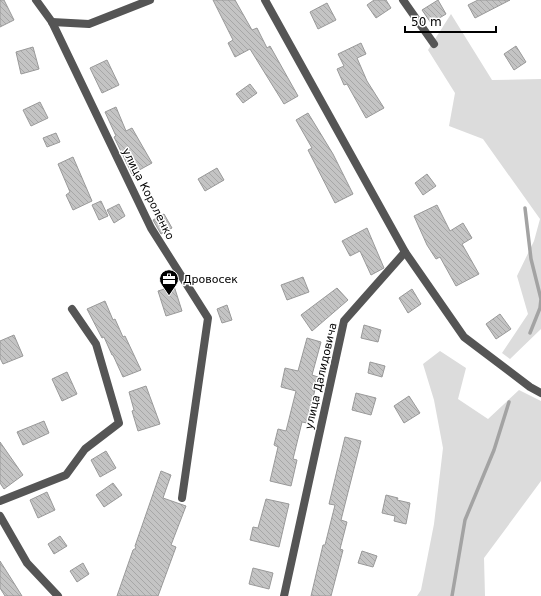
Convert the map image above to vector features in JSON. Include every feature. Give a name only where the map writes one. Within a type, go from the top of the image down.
[{"type":"street","name":"улица Короленко","points":[[36,0],[52,22],[151,228],[208,318],[182,498]]},
{"type":"street","points":[[52,22],[89,24],[150,0]]},
{"type":"street","points":[[265,0],[405,252],[464,337],[530,387],[541,392]]},
{"type":"street","points":[[403,0],[434,44]]},
{"type":"street","name":"улица Далидовича","points":[[284,596],[344,321],[405,252]]},
{"type":"street","points":[[0,501],[66,475],[85,449],[119,423],[96,344],[72,309]]},
{"type":"street","points":[[0,516],[27,563],[58,596]]},
{"type":"shaded area","points":[[451,14],[492,80],[541,79],[541,329],[510,359],[502,353],[528,314],[517,276],[534,241],[540,219],[483,139],[449,126],[455,93],[428,50]]},
{"type":"shaded area","points":[[440,351],[466,368],[458,399],[488,419],[519,390],[541,401],[541,481],[484,558],[485,596],[417,596],[421,590],[434,524],[443,448],[434,400],[423,364]]},
{"type":"building","points":[[0,0],[4,0],[14,20],[0,27]]},
{"type":"building","points":[[213,0],[235,0],[252,30],[257,28],[267,48],[270,46],[298,96],[284,104],[250,49],[235,57],[228,43],[233,40]]},
{"type":"building","points":[[374,0],[386,0],[391,8],[376,18],[367,5]]},
{"type":"building","points":[[438,0],[446,14],[431,23],[422,10]]},
{"type":"building","points":[[478,0],[510,0],[475,18],[468,5]]},
{"type":"building","points":[[327,3],[336,20],[318,29],[310,12]]},
{"type":"building","points":[[361,43],[366,54],[357,58],[367,81],[384,108],[366,118],[347,84],[344,85],[337,69],[344,66],[338,54]]},
{"type":"building","points":[[516,46],[526,62],[514,70],[504,54]]},
{"type":"building","points":[[33,47],[39,69],[21,74],[16,52]]},
{"type":"building","points":[[107,60],[119,85],[102,93],[90,68]]},
{"type":"building","points":[[250,84],[257,93],[243,103],[236,94]]},
{"type":"building","points":[[40,102],[48,118],[31,126],[23,110]]},
{"type":"building","points":[[116,107],[126,131],[132,128],[152,163],[132,174],[114,137],[116,136],[105,112]]},
{"type":"building","points":[[308,113],[333,154],[353,194],[335,203],[308,150],[312,148],[296,120]]},
{"type":"building","points":[[56,133],[60,142],[47,147],[43,138]]},
{"type":"building","points":[[73,157],[92,201],[73,210],[66,195],[70,192],[58,164]]},
{"type":"building","points":[[217,168],[224,180],[205,191],[198,179]]},
{"type":"building","points":[[427,174],[436,186],[423,195],[415,183]]},
{"type":"building","points":[[101,201],[108,216],[99,220],[92,205]]},
{"type":"building","points":[[119,204],[125,216],[114,223],[107,210]]},
{"type":"building","points":[[437,205],[450,231],[463,223],[472,238],[462,244],[479,274],[456,286],[440,257],[436,259],[427,245],[414,216]]},
{"type":"building","points":[[164,214],[172,228],[161,234],[153,220]]},
{"type":"building","points":[[367,228],[384,268],[371,275],[360,251],[350,256],[342,241]]},
{"type":"building","points":[[303,277],[309,292],[287,300],[281,285]]},
{"type":"building","points":[[174,286],[182,311],[166,316],[158,291]]},
{"type":"building","points":[[337,288],[348,300],[312,331],[301,315]]},
{"type":"building","points":[[412,289],[421,304],[408,313],[399,298]]},
{"type":"building","points":[[105,301],[113,320],[115,319],[123,337],[125,336],[141,370],[123,377],[104,337],[102,338],[87,309]]},
{"type":"building","points":[[227,305],[232,320],[222,323],[217,309]]},
{"type":"building","points":[[500,314],[511,329],[496,339],[486,324]]},
{"type":"building","points":[[364,325],[381,330],[378,342],[361,338]]},
{"type":"building","points":[[14,335],[23,356],[3,364],[0,358],[0,341]]},
{"type":"building","points":[[307,338],[321,342],[312,375],[318,377],[307,423],[302,422],[293,459],[297,460],[291,486],[270,481],[278,447],[274,445],[278,429],[286,431],[296,391],[281,387],[285,368],[298,371]]},
{"type":"building","points":[[370,362],[385,366],[382,377],[368,373]]},
{"type":"building","points":[[67,372],[77,394],[62,401],[52,379]]},
{"type":"building","points":[[146,386],[160,424],[138,431],[132,411],[134,410],[129,392]]},
{"type":"building","points":[[356,393],[376,398],[371,415],[352,410]]},
{"type":"building","points":[[409,396],[420,413],[404,423],[394,406]]},
{"type":"building","points":[[44,421],[49,433],[23,445],[17,432]]},
{"type":"building","points":[[345,437],[361,441],[341,520],[347,522],[340,549],[343,550],[331,596],[311,596],[323,545],[325,545],[335,505],[329,504]]},
{"type":"building","points":[[0,442],[23,475],[4,489],[0,483]]},
{"type":"building","points":[[106,451],[116,468],[100,477],[91,460]]},
{"type":"building","points":[[161,471],[171,475],[163,498],[186,506],[171,545],[176,547],[158,596],[117,596],[133,550],[136,548],[135,546]]},
{"type":"building","points":[[113,483],[122,495],[104,507],[96,495]]},
{"type":"building","points":[[47,492],[55,510],[38,518],[30,500]]},
{"type":"building","points":[[386,495],[398,498],[397,500],[410,503],[406,524],[394,521],[395,516],[382,513]]},
{"type":"building","points":[[266,499],[289,504],[279,547],[250,540],[253,527],[258,528]]},
{"type":"building","points":[[60,536],[67,546],[54,554],[48,544]]},
{"type":"building","points":[[362,551],[377,556],[373,567],[358,563]]},
{"type":"building","points":[[0,561],[22,596],[5,596],[0,588]]},
{"type":"building","points":[[83,563],[89,574],[77,582],[70,571]]},
{"type":"building","points":[[253,568],[273,573],[269,589],[249,584]]},
{"type":"waterway","points":[[525,208],[531,259],[541,299],[540,308],[530,333]]},
{"type":"waterway","points":[[452,596],[465,520],[494,450],[509,402]]},
{"type":"place","name":"Дровосек","points":[[169,296]]}]
